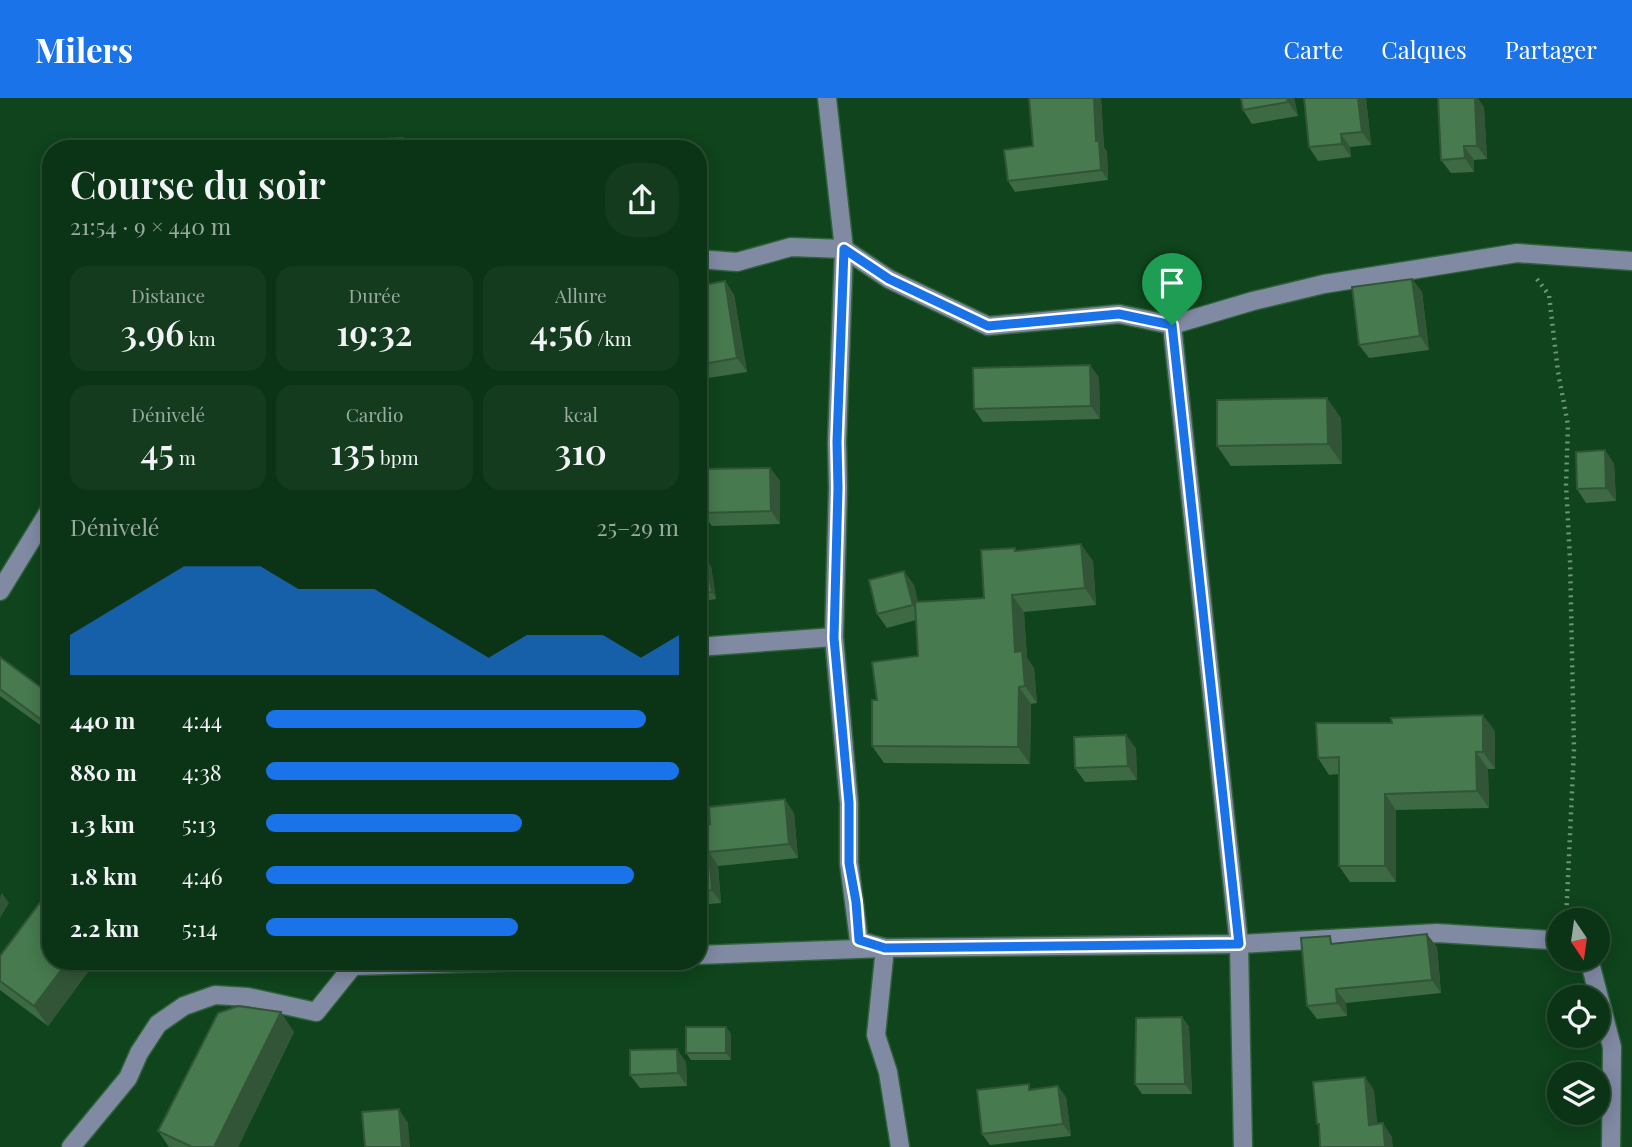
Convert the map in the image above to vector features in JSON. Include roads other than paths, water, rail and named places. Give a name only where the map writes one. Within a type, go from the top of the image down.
[{"type":"street","points":[[827,98],[844,249],[834,638],[849,803],[849,863],[859,940],[885,948]]},
{"type":"street","points":[[707,260],[737,262],[791,247],[844,249],[889,279],[988,326],[1119,314],[1172,325],[1324,284],[1517,253],[1632,261]]},
{"type":"street","points":[[1172,325],[1239,944],[1243,1147]]},
{"type":"street","points":[[0,591],[42,523]]},
{"type":"street","points":[[707,646],[834,638]]},
{"type":"street","points":[[707,956],[885,948],[1239,944],[1437,933],[1547,940]]},
{"type":"street","points":[[885,948],[876,1035],[888,1072],[900,1147]]},
{"type":"street","points":[[71,1147],[128,1078],[139,1053],[158,1024],[184,1006],[215,995],[247,997],[316,1012],[347,970]]},
{"type":"street","points":[[1592,971],[1612,1047],[1611,1147]]}]
